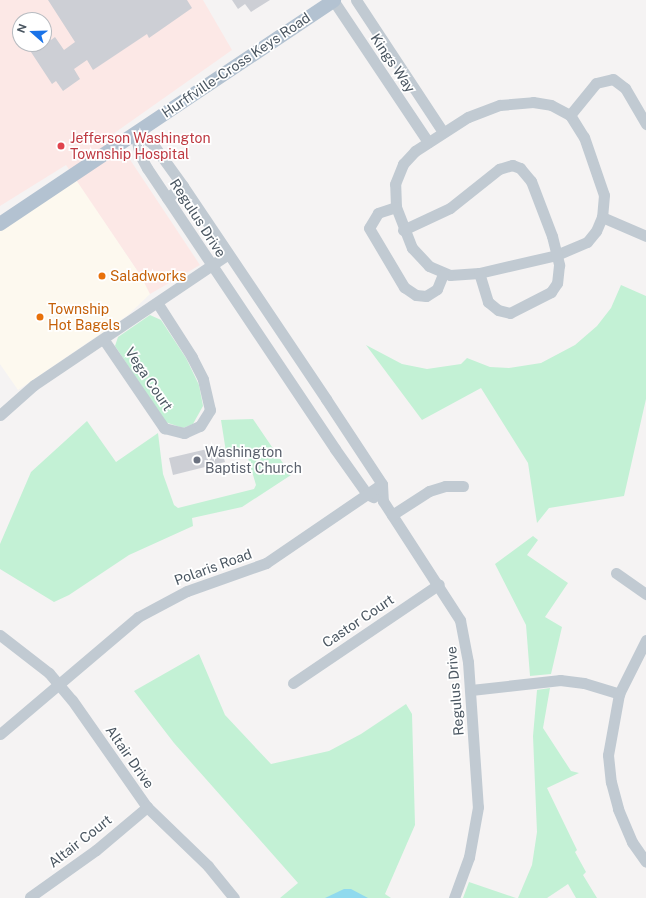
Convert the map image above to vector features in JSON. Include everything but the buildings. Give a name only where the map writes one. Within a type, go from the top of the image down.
[{"type":"main road","name":"Hurffville-Cross Keys Road","points":[[0,224],[135,132],[334,0]]},
{"type":"street","name":"Kings Way","points":[[334,0],[428,142]]},
{"type":"street","name":"Kings Way","points":[[356,0],[443,132]]},
{"type":"street","points":[[570,115],[596,83],[613,79],[625,88],[646,124]]},
{"type":"street","points":[[508,103],[543,103],[570,115],[584,137],[602,186],[602,218],[586,242],[557,256],[479,273],[443,274],[418,256],[403,230],[396,207],[394,192],[401,167],[412,153],[443,132],[476,113],[508,103]]},
{"type":"street","name":"Regulus Drive","points":[[135,132],[152,143],[185,190],[382,484],[383,501],[439,584],[462,626],[471,690],[478,807],[469,857],[454,898]]},
{"type":"street","name":"Regulus Drive","points":[[135,132],[140,155],[169,201],[211,266],[367,494]]},
{"type":"street","points":[[403,230],[450,208],[499,169],[516,166],[524,170],[531,180],[557,256],[559,277],[554,288],[515,312],[498,310],[488,302],[479,273]]},
{"type":"street","points":[[169,201],[185,190]]},
{"type":"street","points":[[396,207],[378,213],[369,228],[404,287],[416,295],[426,296],[437,289],[443,274]]},
{"type":"street","points":[[602,218],[646,236]]},
{"type":"street","points":[[0,415],[34,385],[158,304],[228,254]]},
{"type":"street","name":"Vega Court","points":[[104,340],[164,428],[184,433],[200,426],[210,410],[203,380],[192,357],[158,304]]},
{"type":"street","name":"Polaris Road","points":[[0,734],[58,683],[147,611],[187,591],[266,563],[382,484]]},
{"type":"street","points":[[392,516],[429,491],[445,486],[463,486]]},
{"type":"street","points":[[367,494],[383,501]]},
{"type":"street","points":[[616,574],[646,594]]},
{"type":"street","name":"Castor Court","points":[[293,683],[439,584]]},
{"type":"street","name":"Altair Drive","points":[[0,635],[32,658],[58,683],[147,807],[233,898]]},
{"type":"street","points":[[646,640],[619,694],[610,741],[611,782],[627,832],[646,862]]},
{"type":"street","points":[[471,690],[560,680],[584,683],[619,694]]},
{"type":"street","name":"Altair Court","points":[[30,897],[96,850],[147,807]]},
{"type":"shaded area","name":"Jefferson Washington Township Hospital","points":[[0,0],[203,0],[232,50],[113,134],[200,265],[150,294],[141,276],[66,165],[0,206]]},
{"type":"shaded area","points":[[73,174],[141,276],[150,294],[128,315],[18,390],[0,364],[0,223]]},
{"type":"green space","points":[[621,285],[646,296],[646,399],[624,496],[549,508],[537,523],[528,463],[481,388],[422,420],[366,345],[402,364],[427,369],[461,364],[467,358],[490,367],[509,368],[541,363],[575,345],[597,326],[611,308]]},
{"type":"green space","points":[[150,315],[161,320],[186,358],[199,385],[203,406],[193,424],[183,428],[165,422],[115,346],[118,337]]},
{"type":"green space","points":[[253,419],[291,475],[242,507],[192,518],[193,526],[129,555],[69,595],[54,602],[0,569],[0,544],[31,472],[87,421],[116,462],[158,433],[163,474],[174,505],[178,508],[254,489],[256,485],[246,451],[226,452],[221,420]]},
{"type":"green space","points":[[533,536],[538,540],[527,555],[568,583],[545,617],[562,627],[551,674],[530,676],[526,625],[495,564]]},
{"type":"green space","points":[[199,654],[225,715],[271,764],[329,751],[361,734],[406,704],[412,714],[415,825],[385,894],[391,898],[280,898],[298,883],[174,743],[134,691]]},
{"type":"green space","points":[[550,688],[543,728],[571,771],[579,773],[547,788],[577,850],[575,852],[586,872],[583,875],[597,898],[576,898],[568,884],[547,898],[518,898],[532,865],[537,832],[533,736],[537,690]]},
{"type":"green space","points":[[469,882],[516,898],[463,898]]},
{"type":"water","points":[[344,889],[351,889],[368,898],[325,898]]},
{"type":"place","name":"Jefferson Washington Township Hospital","points":[[61,146]]},
{"type":"place","name":"Saladworks","points":[[102,276]]},
{"type":"place","name":"Township Hot Bagels","points":[[40,317]]},
{"type":"place","name":"Washington Baptist Church","points":[[197,460]]}]
